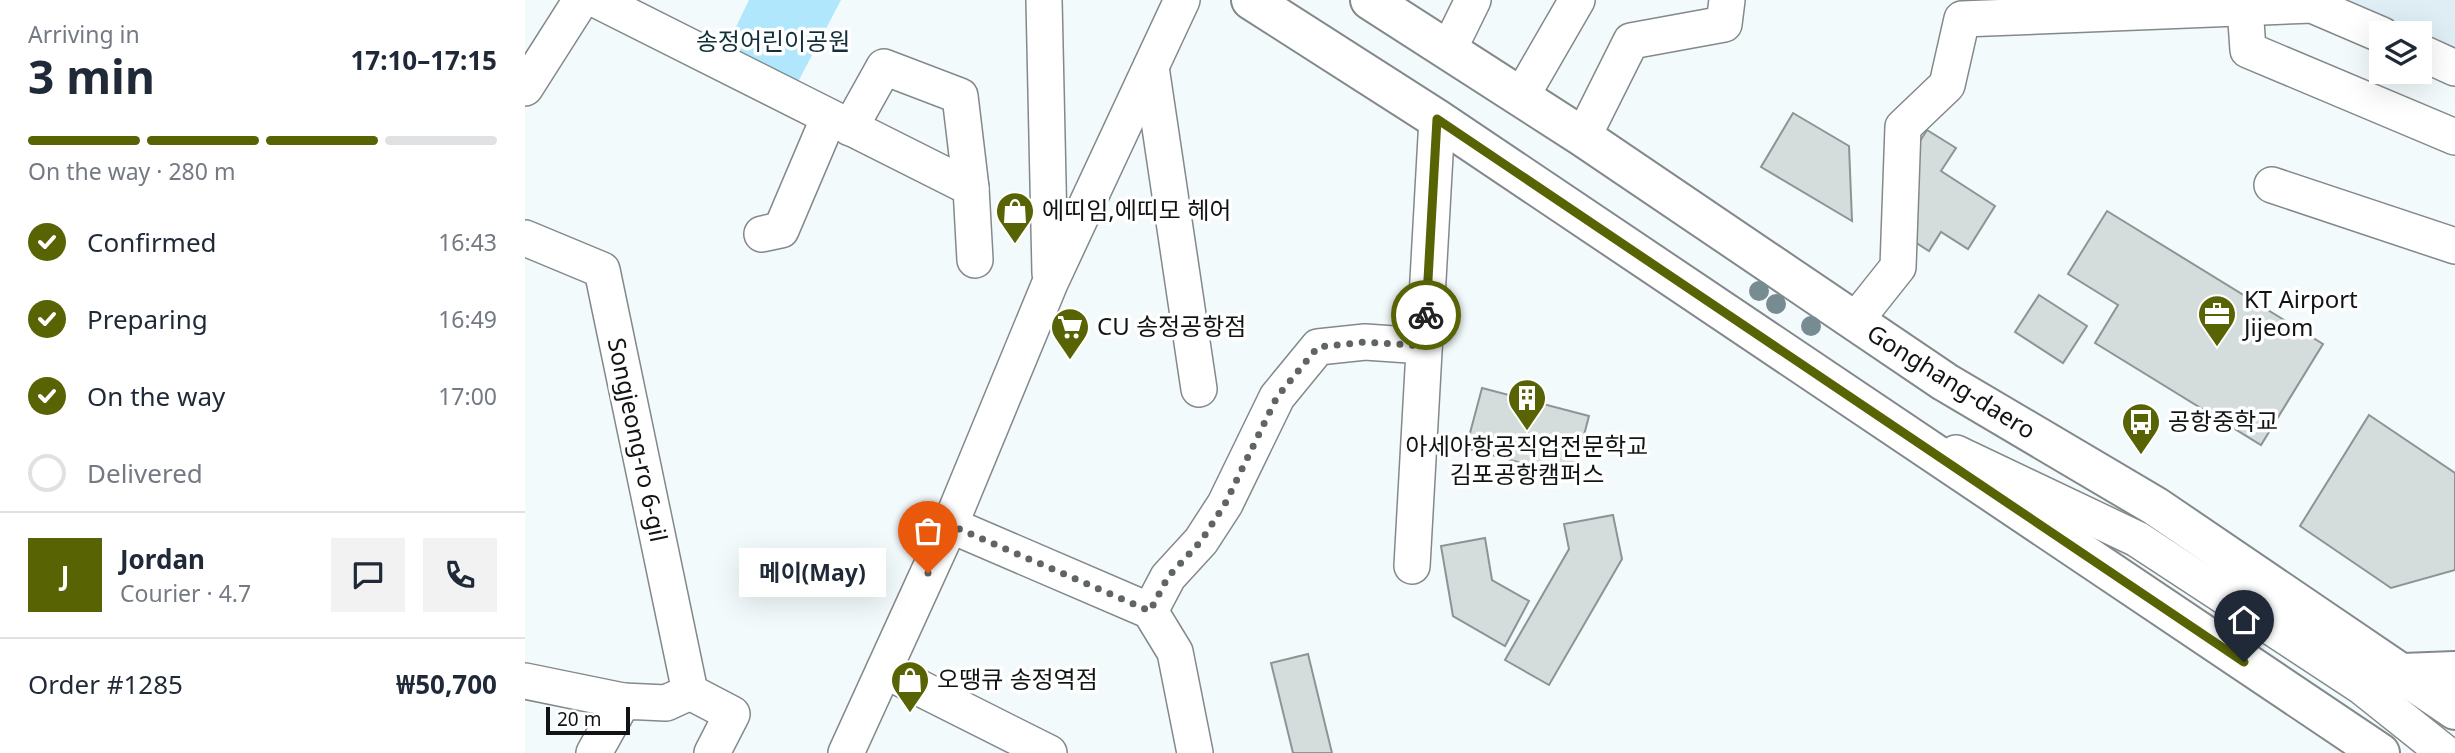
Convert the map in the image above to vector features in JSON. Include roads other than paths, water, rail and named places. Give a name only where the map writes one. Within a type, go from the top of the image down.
[{"type":"main road","points":[[1251,0],[1437,119],[2380,753]]},
{"type":"main road","name":"Gonghang-daero","points":[[1370,0],[1583,136],[1945,382],[2155,506],[2455,709]]},
{"type":"main road","points":[[2403,674],[2455,671]]},
{"type":"street","points":[[525,88],[581,0]]},
{"type":"street","points":[[597,0],[971,188]]},
{"type":"street","points":[[1044,0],[1050,283]]},
{"type":"street","points":[[846,753],[950,525],[1050,283],[1182,0]]},
{"type":"street","points":[[1448,51],[1473,0]]},
{"type":"street","points":[[1521,97],[1577,0]]},
{"type":"street","points":[[1583,136],[1631,41],[1724,24],[1727,0]]},
{"type":"street","points":[[2225,5],[2248,50],[2455,137]]},
{"type":"street","points":[[1855,321],[1898,267],[1903,127],[1947,85],[1962,19],[2225,5],[2312,5],[2369,29]]},
{"type":"street","points":[[2432,57],[2455,68]]},
{"type":"street","points":[[762,234],[781,230],[840,122],[884,67],[960,96],[971,188],[975,260]]},
{"type":"street","points":[[1151,67],[1199,389]]},
{"type":"street","points":[[1412,566],[1437,119]]},
{"type":"street","points":[[2272,185],[2455,246]]},
{"type":"street","name":"Songjeong-ro 6-gil","points":[[525,238],[602,270],[690,692]]},
{"type":"street","points":[[1150,611],[1168,577],[1201,541],[1225,504],[1277,397],[1318,347],[1365,342],[1425,346]]},
{"type":"street","points":[[1883,418],[2137,539],[2361,686],[2445,753]]},
{"type":"street","points":[[950,525],[1150,611],[1175,652],[1195,753]]},
{"type":"street","points":[[884,670],[1049,753]]},
{"type":"street","points":[[525,681],[622,701],[666,703],[690,692],[732,714],[712,753]]},
{"type":"street","points":[[594,753],[622,701]]},
{"type":"place","name":"에띠임,에띠모 헤어","points":[[1015,245]]},
{"type":"place","name":"KT Airport Jijeom","points":[[2217,348]]},
{"type":"place","name":"CU 송정공항점","points":[[1070,361]]},
{"type":"place","name":"아세아항공직업전문학교 김포공항캠퍼스","points":[[1527,432]]},
{"type":"place","name":"공항중학교","points":[[2141,456]]},
{"type":"place","name":"메이(May)","points":[[928,573]]},
{"type":"place","name":"오땡큐 송정역점","points":[[910,714]]},
{"type":"park label","name":"송정어린이공원","points":[[773,42]]}]
